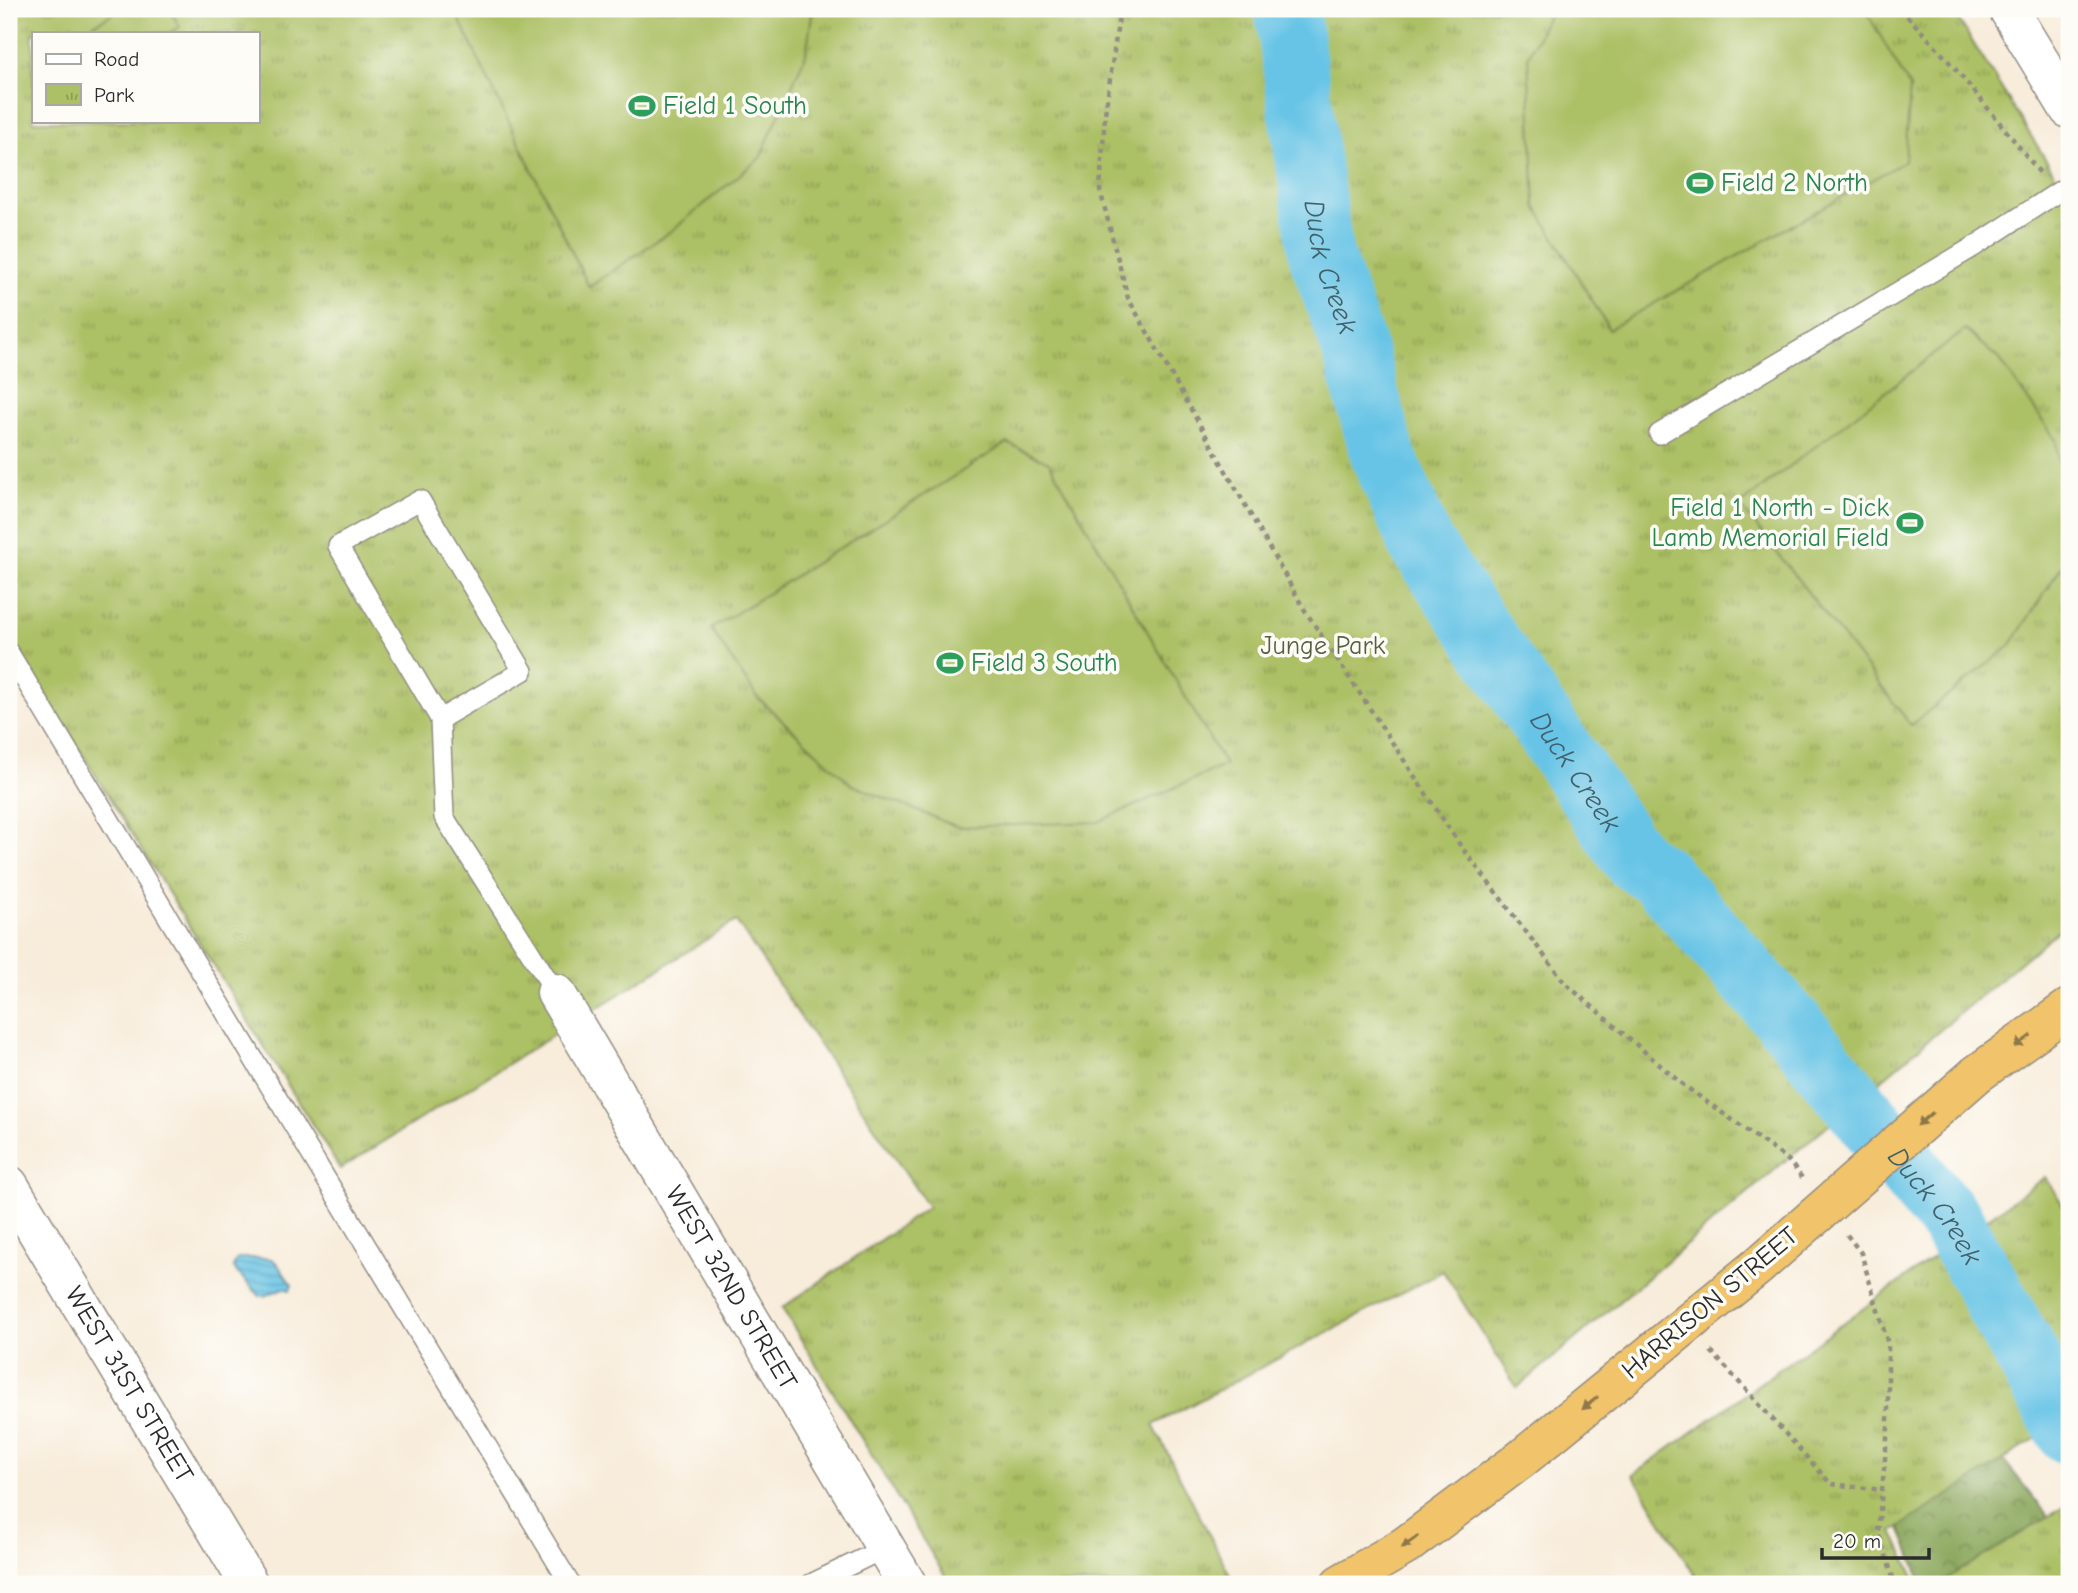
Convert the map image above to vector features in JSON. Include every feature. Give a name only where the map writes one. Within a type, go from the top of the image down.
[{"type":"highway","name":"HARRISON STREET","points":[[1340,1584],[1405,1546],[1510,1468],[1757,1267],[1977,1074],[2069,1008]]},
{"type":"street","points":[[2008,9],[2069,109]]},
{"type":"street","name":"WEST 32ND STREET","points":[[556,993],[906,1584]]},
{"type":"street","name":"WEST 31ST STREET","points":[[9,1185],[249,1584]]},
{"type":"lane","points":[[1659,434],[2063,190]]},
{"type":"lane","points":[[440,719],[523,671],[420,500],[338,546],[440,719],[444,817],[556,993]]},
{"type":"lane","points":[[9,653],[570,1584]]},
{"type":"lane","points":[[811,1584],[885,1548]]},
{"type":"path","points":[[1120,9],[1105,114],[1100,190],[1128,298],[1304,609],[1460,845],[1565,983],[1682,1084],[1788,1160],[1805,1181]]},
{"type":"path","points":[[1900,9],[1929,38],[2063,190]]},
{"type":"path","points":[[1845,1233],[1861,1253],[1888,1344],[1888,1428],[1878,1531],[1895,1584]]},
{"type":"path","points":[[1688,1324],[1831,1484],[1882,1490]]},
{"type":"green space","name":"Junge Park","points":[[9,9],[1952,9],[2069,197],[2069,921],[1517,1388],[1443,1271],[1153,1425],[1230,1575],[1213,1584],[950,1584],[782,1308],[928,1207],[736,921],[340,1169],[9,636]]},
{"type":"green space","points":[[121,9],[169,9],[180,27],[171,32],[81,32]]},
{"type":"green space","name":"Field 1 South","points":[[454,9],[813,9],[806,54],[760,158],[674,229],[589,287]]},
{"type":"green space","name":"Field 2 North","points":[[1551,9],[1865,9],[1910,88],[1905,161],[1609,329],[1535,205],[1528,57]]},
{"type":"green space","name":"Field 1 North - Dick Lamb Memorial Field","points":[[1965,330],[2000,360],[2056,440],[2069,555],[2010,646],[1911,725],[1740,505]]},
{"type":"green space","name":"Field 3 South","points":[[1007,443],[1049,462],[1225,765],[1098,822],[958,827],[852,785],[757,697],[711,629]]},
{"type":"green space","points":[[2045,1177],[2069,1214],[2069,1417],[1893,1531],[1917,1584],[1700,1584],[1633,1475]]},
{"type":"green space","points":[[1927,1364],[2069,1542],[2069,1584],[1922,1584],[1894,1512]]},
{"type":"green space","points":[[2069,1504],[2069,1584],[1938,1584]]},
{"type":"water","points":[[236,1260],[274,1260],[292,1285],[290,1290],[283,1288],[260,1296],[233,1268]]},
{"type":"waterway","name":"Duck Creek","points":[[1287,9],[1321,255],[1353,345],[1383,455],[1421,544],[1635,860],[1660,876],[1794,1028],[1953,1224],[2069,1432]]},
{"type":"place","name":"Field 1 South","points":[[642,106]]},
{"type":"place","name":"Field 2 North","points":[[1700,183]]},
{"type":"place","name":"Field 1 North - Dick Lamb Memorial Field","points":[[1910,523]]},
{"type":"place","name":"Field 3 South","points":[[950,663]]}]
